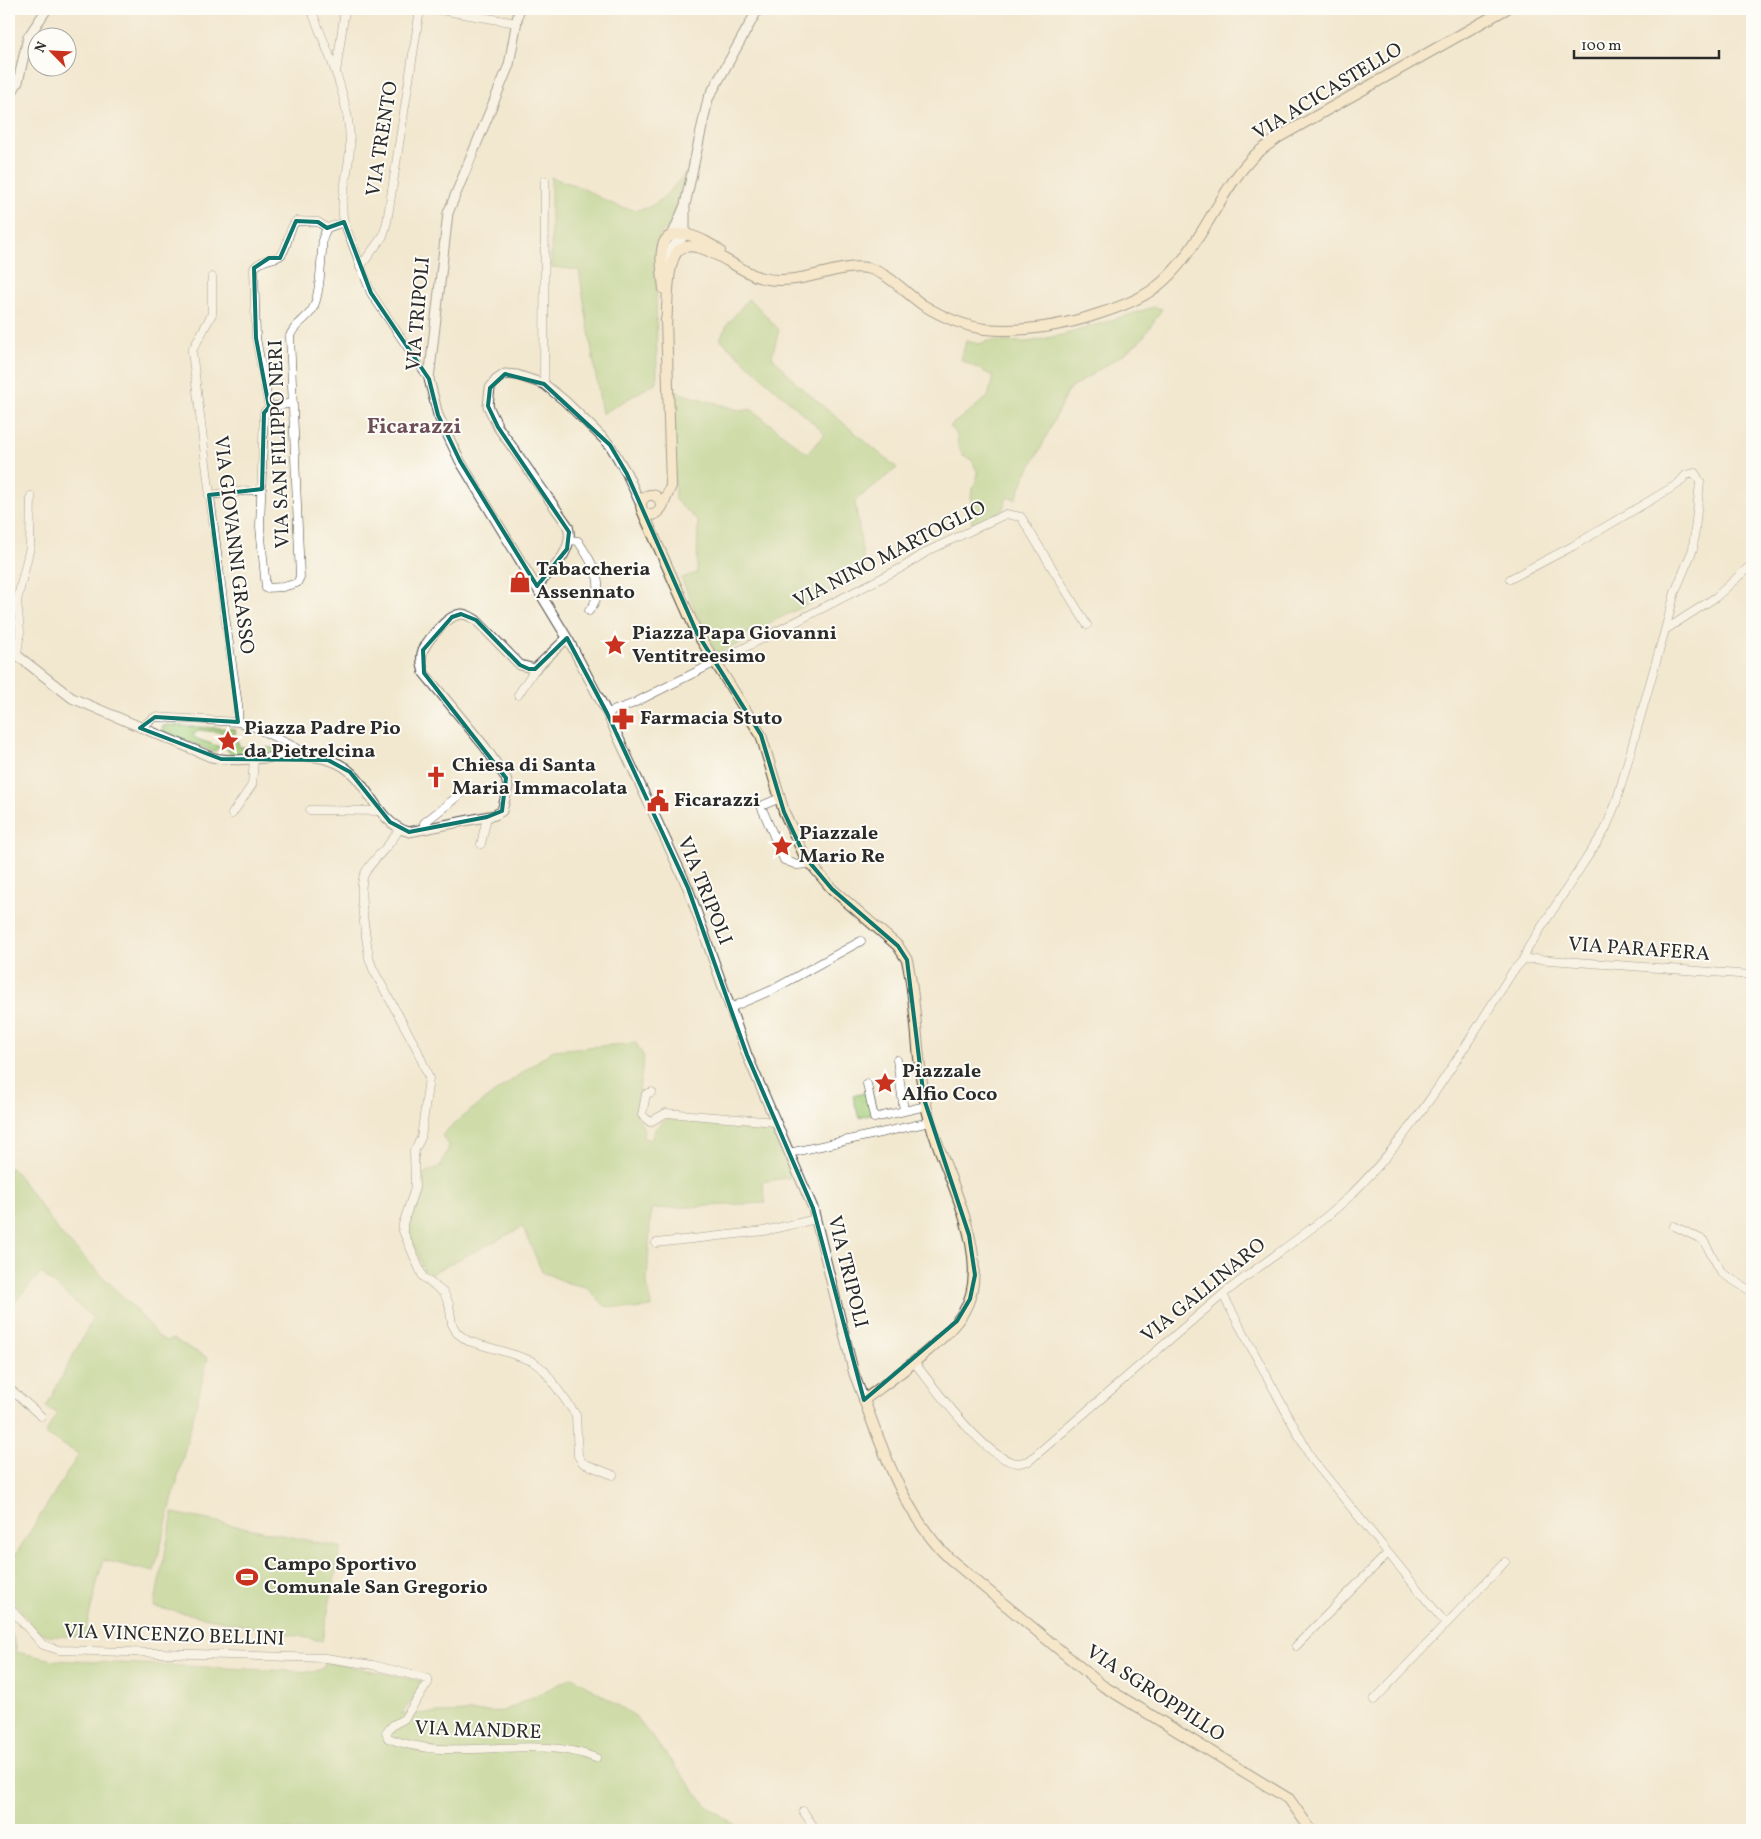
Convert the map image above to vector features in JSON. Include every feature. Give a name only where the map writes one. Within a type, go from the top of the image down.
[{"type":"main road","name":"VIA ACICASTELLO","points":[[739,269],[763,279],[792,280],[854,268],[866,268],[880,273],[939,314],[985,329],[1022,328],[1081,319],[1138,299],[1171,274],[1254,156],[1279,137],[1506,9]]},
{"type":"main road","points":[[660,549],[654,522],[670,492],[666,324],[662,251],[666,240],[672,236],[684,234],[711,244],[739,269]]},
{"type":"main road","points":[[666,324],[671,262],[676,252],[682,248],[695,246],[703,248],[739,269]]},
{"type":"main road","points":[[655,495],[663,485],[669,470]]},
{"type":"main road","points":[[659,510],[660,499],[655,495],[645,496],[642,508],[697,634],[760,735],[793,834],[810,864],[832,889],[898,946],[907,960],[918,1064],[926,1106],[969,1234],[975,1275],[973,1290],[963,1312],[939,1338],[864,1400]]},
{"type":"main road","points":[[642,508],[650,515],[659,510]]},
{"type":"main road","name":"VIA TRIPOLI","points":[[864,1400],[888,1464],[910,1506],[935,1545]]},
{"type":"main road","name":"VIA SGROPPILLO","points":[[935,1545],[1096,1681],[1289,1799],[1311,1830]]},
{"type":"street","points":[[9,97],[18,82],[28,37],[46,9]]},
{"type":"street","points":[[311,9],[347,112],[350,164],[342,213],[344,222],[371,293],[429,379]]},
{"type":"street","points":[[336,76],[345,9]]},
{"type":"street","name":"VIA TRENTO","points":[[360,267],[383,236],[387,222],[420,9]]},
{"type":"street","points":[[434,9],[517,23]]},
{"type":"street","name":"VIA TRIPOLI","points":[[519,9],[509,65],[448,213],[443,241],[429,379],[438,415],[460,461],[567,638],[607,713],[688,888],[746,1055],[790,1153],[816,1219],[854,1374],[864,1400]]},
{"type":"street","points":[[668,305],[667,258],[670,250],[684,234],[685,205],[708,99],[758,9]]},
{"type":"street","points":[[544,384],[545,181]]},
{"type":"street","points":[[672,236],[685,205]]},
{"type":"street","points":[[269,407],[256,338],[254,268],[269,258],[277,258],[281,255],[290,228],[296,221],[318,222],[327,228],[344,222]]},
{"type":"street","name":"VIA SAN FILIPPO NERI","points":[[262,489],[260,527],[266,588],[283,587],[297,583],[300,577],[294,392],[290,336],[293,328],[307,316],[316,301],[323,238],[327,228]]},
{"type":"street","name":"VIA GIOVANNI GRASSO","points":[[212,277],[212,314],[192,351],[209,495],[238,705],[238,722]]},
{"type":"street","points":[[537,586],[562,558],[569,540],[568,526],[498,427],[488,406],[490,388],[496,380],[505,374],[517,375],[544,384],[610,445],[642,508]]},
{"type":"street","points":[[209,495],[262,489],[264,413],[269,407],[293,403]]},
{"type":"street","name":"VIA GALLINARO","points":[[913,1361],[981,1443],[1004,1458],[1017,1463],[1030,1461],[1223,1295],[1332,1212],[1377,1166],[1417,1117],[1513,971],[1523,960],[1528,948],[1605,830],[1616,803],[1675,592],[1693,549],[1700,482],[1695,473],[1686,475],[1678,484],[1573,546],[1510,579]]},
{"type":"street","points":[[17,654],[20,632],[17,601],[30,548],[31,496]]},
{"type":"street","name":"VIA NINO MARTOGLIO","points":[[607,713],[632,704],[902,567],[928,551],[1006,514],[1021,517],[1087,625]]},
{"type":"street","points":[[569,540],[578,541],[596,572],[600,590],[597,602],[589,612]]},
{"type":"street","points":[[1665,630],[1716,597],[1752,564]]},
{"type":"street","points":[[9,649],[72,698],[211,757],[236,760],[296,757],[334,762],[350,772],[380,811],[399,829],[409,832],[486,817],[502,811],[508,787],[506,778],[486,747],[424,673],[422,662],[423,650],[432,638],[452,617],[461,614],[468,615],[476,620],[520,665],[535,669]]},
{"type":"street","points":[[518,695],[535,669],[567,638]]},
{"type":"street","points":[[140,728],[156,717],[238,722],[252,726],[297,748]]},
{"type":"street","points":[[232,814],[252,785],[254,759]]},
{"type":"street","points":[[424,829],[424,823],[463,792]]},
{"type":"street","points":[[780,798],[761,806],[784,860],[797,865],[810,864]]},
{"type":"street","points":[[310,810],[380,811]]},
{"type":"street","points":[[480,844],[486,817]]},
{"type":"street","points":[[399,829],[395,838],[366,870],[362,886],[369,958],[372,969],[417,1049],[429,1078],[421,1138],[414,1151],[417,1174],[415,1188],[406,1213],[404,1231],[423,1277],[444,1293],[449,1304],[452,1324],[458,1332],[468,1341],[523,1358],[544,1370],[576,1415],[578,1456],[582,1464],[613,1475]]},
{"type":"street","points":[[730,1008],[772,990],[861,941]]},
{"type":"street","name":"VIA PARAFERA","points":[[1523,960],[1536,959],[1752,975]]},
{"type":"street","points":[[897,1060],[904,1111]]},
{"type":"street","points":[[867,1084],[874,1118],[926,1106]]},
{"type":"street","points":[[652,1092],[646,1094],[643,1100],[642,1115],[650,1122],[666,1113],[776,1122]]},
{"type":"street","points":[[790,1153],[930,1122]]},
{"type":"street","points":[[656,1243],[764,1231],[816,1219]]},
{"type":"street","points":[[1674,1226],[1703,1240],[1722,1273],[1752,1292]]},
{"type":"street","points":[[1223,1295],[1311,1458],[1446,1624]]},
{"type":"street","points":[[11,1392],[41,1416]]},
{"type":"street","points":[[1296,1646],[1388,1554]]},
{"type":"street","points":[[1374,1700],[1505,1562]]},
{"type":"street","name":"VIA VINCENZO BELLINI","points":[[9,1607],[43,1645],[59,1650],[326,1658]]},
{"type":"street","name":"VIA MANDRE","points":[[326,1658],[373,1665],[428,1678],[428,1683],[404,1719],[393,1725],[386,1733],[388,1738],[394,1741],[409,1746],[451,1749],[563,1750],[585,1753],[596,1758]]},
{"type":"street","points":[[803,1811],[816,1830]]},
{"type":"highlighted area","points":[[296,221],[318,222],[327,228],[344,222],[371,293],[429,379],[438,415],[460,461],[537,586],[567,549],[569,532],[498,427],[488,406],[490,388],[505,374],[544,384],[610,445],[627,474],[697,633],[761,735],[784,812],[805,857],[832,889],[898,946],[907,960],[924,1099],[969,1235],[975,1275],[970,1299],[957,1321],[864,1400],[813,1208],[747,1055],[688,888],[607,713],[567,638],[535,669],[529,669],[520,665],[476,620],[461,614],[452,617],[423,650],[424,673],[506,778],[502,811],[487,817],[409,832],[390,822],[350,772],[328,760],[221,759],[140,728],[155,717],[238,722],[209,495],[262,489],[264,413],[269,407],[256,338],[254,268],[269,258],[280,258]]},
{"type":"green space","points":[[686,172],[668,229],[660,234],[656,243],[657,382],[602,414],[579,270],[551,267],[551,177],[580,187],[613,204],[640,209],[649,207],[660,200]]},
{"type":"green space","points":[[748,299],[779,330],[772,356],[797,384],[897,468],[855,501],[866,577],[744,635],[746,641],[717,653],[703,628],[681,578],[697,573],[698,521],[675,500],[673,391],[742,411],[751,409],[807,453],[825,434],[720,339],[727,325]]},
{"type":"green space","points":[[1154,307],[1162,309],[1142,339],[1125,353],[1068,390],[1042,446],[1024,478],[1016,499],[1007,497],[1003,510],[972,525],[971,495],[978,474],[972,460],[963,456],[958,445],[957,435],[950,426],[988,397],[993,376],[961,360],[966,341],[979,344],[988,341],[1028,342],[1066,334]]},
{"type":"green space","points":[[166,725],[235,729],[236,733],[233,735],[230,733],[199,730],[193,735],[197,739],[220,747],[214,752],[163,731],[162,727]]},
{"type":"green space","points":[[238,740],[239,747],[282,748],[287,753],[232,756],[226,748]]},
{"type":"green space","points":[[636,1043],[644,1057],[637,1104],[638,1117],[644,1130],[643,1138],[652,1140],[655,1130],[667,1119],[762,1127],[774,1135],[793,1177],[762,1182],[766,1203],[651,1209],[647,1283],[652,1307],[633,1309],[605,1306],[586,1287],[568,1283],[542,1272],[523,1227],[426,1276],[406,1226],[419,1192],[422,1174],[441,1166],[449,1146],[442,1135],[459,1119],[553,1050]]},
{"type":"green space","points":[[871,1091],[877,1113],[859,1118],[853,1096]]},
{"type":"green space","points":[[9,1167],[15,1171],[60,1233],[140,1314],[158,1336],[166,1341],[173,1339],[208,1358],[154,1572],[103,1560],[84,1637],[49,1636],[36,1630],[9,1595],[9,1565],[79,1454],[45,1434],[57,1413],[46,1407],[93,1318],[41,1273],[9,1309]]},
{"type":"green space","name":"Campo Sportivo Comunale San Gregorio","points":[[173,1513],[341,1547],[322,1641],[154,1607]]},
{"type":"green space","points":[[9,1625],[16,1646],[16,1652],[54,1660],[313,1672],[323,1668],[326,1662],[423,1681],[413,1700],[401,1714],[504,1711],[573,1677],[635,1716],[708,1807],[743,1830],[9,1830]]},
{"type":"place","name":"Tabaccheria Assennato","points":[[520,582]]},
{"type":"place","name":"Piazza Papa Giovanni Ventitreesimo","points":[[615,645]]},
{"type":"place","name":"Farmacia Stuto","points":[[623,719]]},
{"type":"place","name":"Piazza Padre Pio da Pietrelcina","points":[[228,741]]},
{"type":"place","name":"Chiesa di Santa Maria Immacolata","points":[[436,777]]},
{"type":"place","name":"Ficarazzi","points":[[658,801]]},
{"type":"place","name":"Piazzale Mario Re","points":[[782,846]]},
{"type":"place","name":"Piazzale Alfio Coco","points":[[885,1083]]},
{"type":"place","name":"Campo Sportivo Comunale San Gregorio","points":[[247,1577]]},
{"type":"district","name":"Ficarazzi","points":[[414,427]]}]
